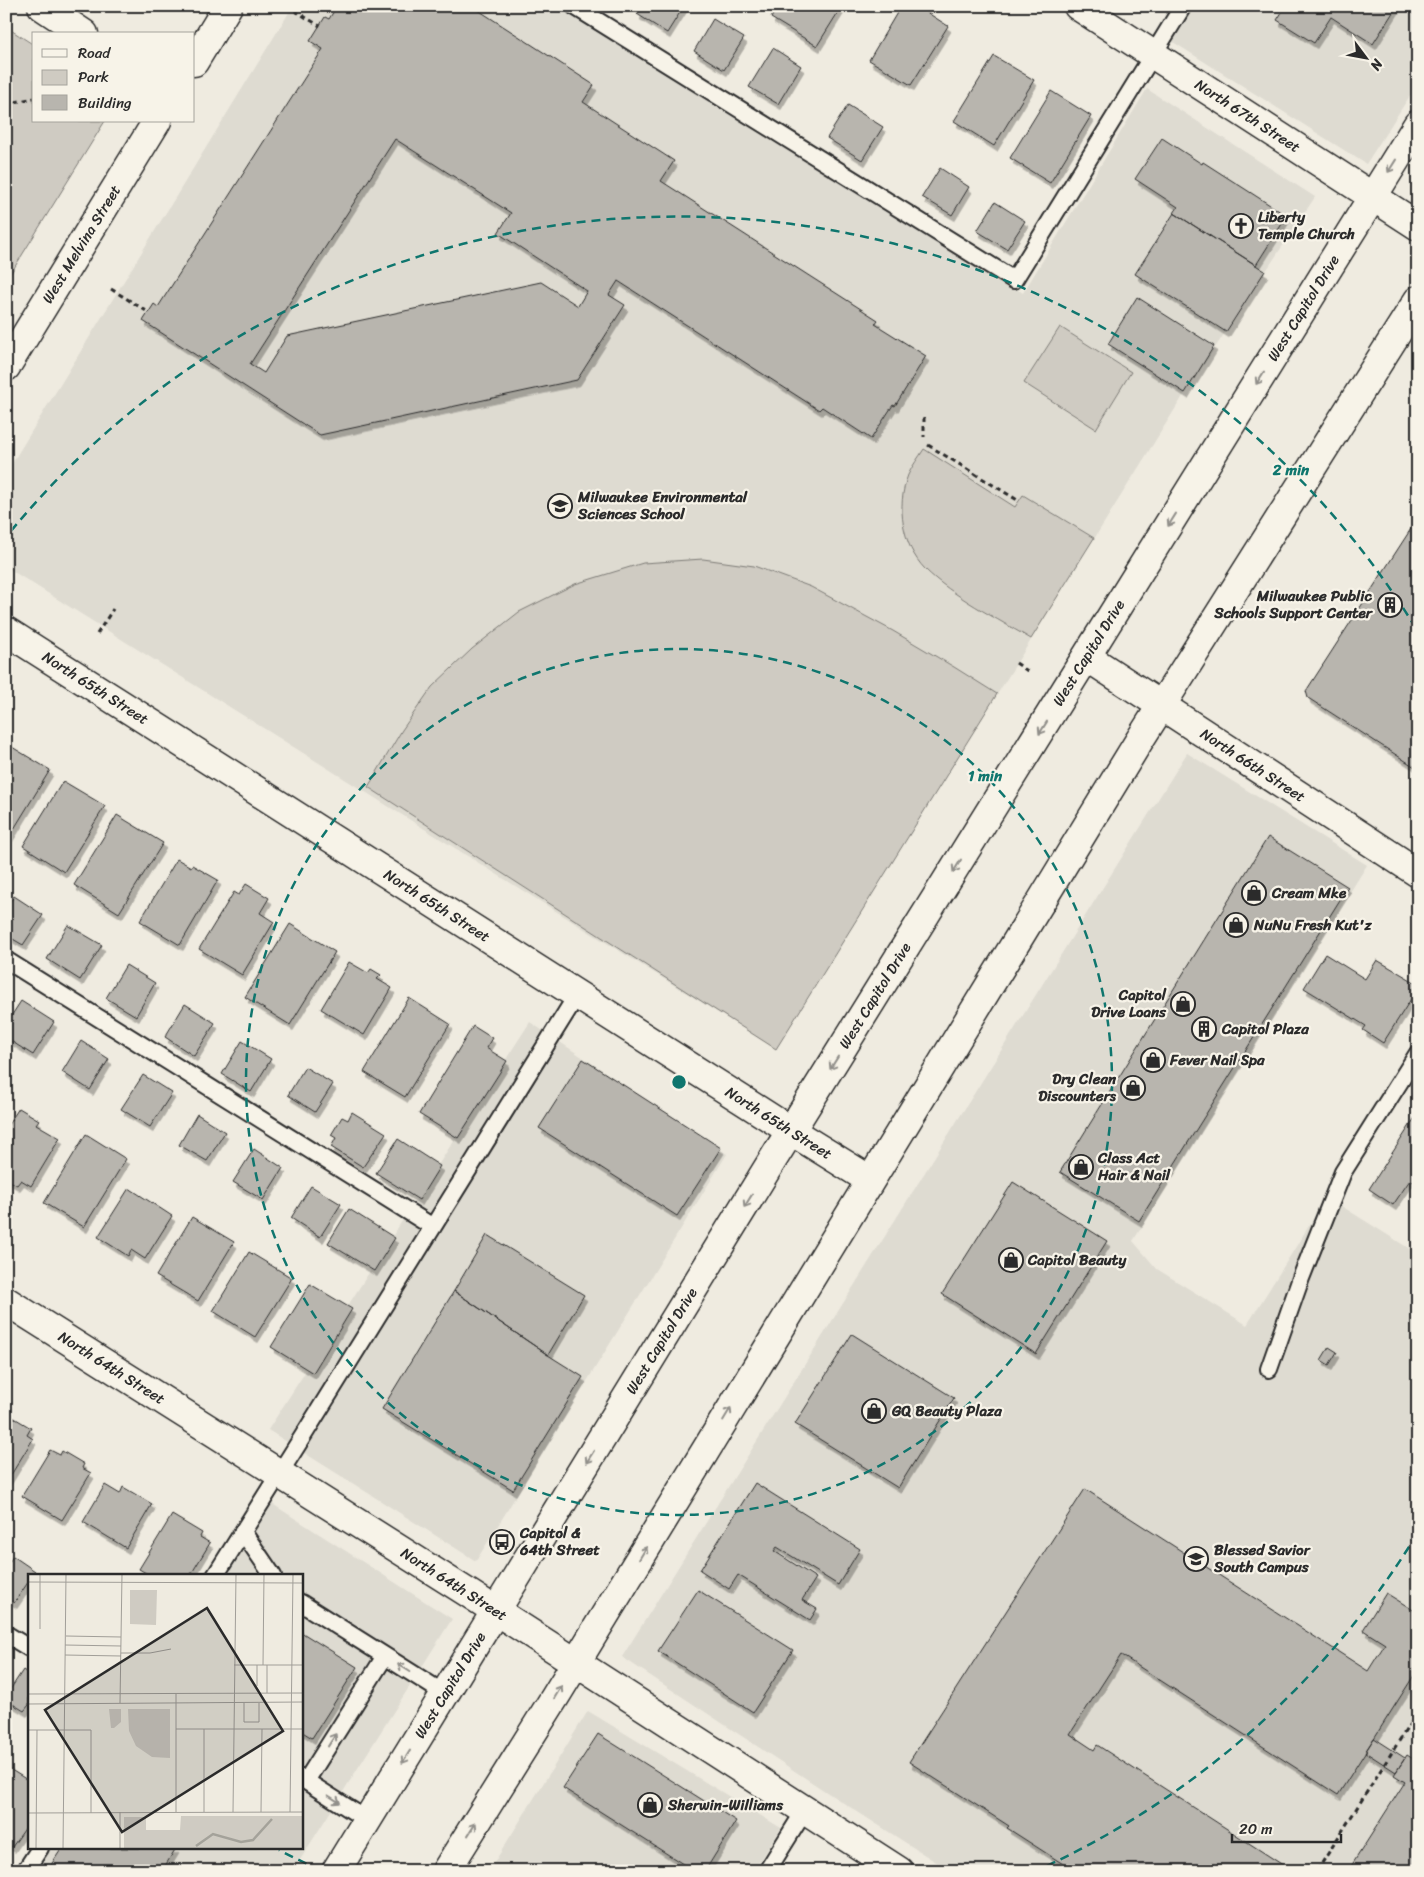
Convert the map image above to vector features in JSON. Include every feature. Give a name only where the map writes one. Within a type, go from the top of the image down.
[{"type":"main road","points":[[42,6],[81,32]]},
{"type":"main road","points":[[195,60],[228,6]]},
{"type":"main road","name":"North 67th Street","points":[[1078,6],[1418,226]]},
{"type":"main road","name":"West Melvina Street","points":[[6,367],[156,122]]},
{"type":"main road","name":"West Capitol Drive","points":[[336,1871],[791,1131],[1418,124]]},
{"type":"main road","points":[[446,1871],[1162,705],[1418,300]]},
{"type":"main road","name":"North 65th Street","points":[[6,630],[870,1180]]},
{"type":"main road","name":"North 66th Street","points":[[1087,657],[1418,873]]},
{"type":"main road","name":"North 64th Street","points":[[6,1301],[576,1662],[899,1871]]},
{"type":"lane","points":[[574,6],[1014,280],[1183,6]]},
{"type":"lane","points":[[6,960],[433,1227]]},
{"type":"lane","points":[[216,1574],[577,995]]},
{"type":"lane","points":[[1269,1369],[1301,1278],[1343,1172],[1418,1054]]},
{"type":"lane","points":[[243,1532],[272,1574]]},
{"type":"lane","points":[[302,1604],[445,1694]]},
{"type":"lane","points":[[6,1634],[28,1647]]},
{"type":"lane","points":[[367,1820],[304,1780],[384,1656]]},
{"type":"lane","points":[[767,1871],[805,1810]]},
{"type":"lane","points":[[25,1871],[39,1850]]},
{"type":"path","points":[[287,6],[320,26]]},
{"type":"path","points":[[6,104],[32,98]]},
{"type":"path","points":[[110,289],[148,312]]},
{"type":"path","points":[[924,417],[924,437]]},
{"type":"path","points":[[928,444],[1019,501]]},
{"type":"path","points":[[97,634],[114,609]]},
{"type":"path","points":[[1016,663],[1029,672]]},
{"type":"path","points":[[1317,1871],[1418,1711]]},
{"type":"shaded area","name":"Milwaukee Environmental Sciences School","points":[[293,6],[557,6],[1023,293],[1147,89],[1315,197],[1185,393],[776,1049],[6,567],[6,473]]},
{"type":"shaded area","points":[[1181,6],[1418,6],[1418,83],[1366,164],[1162,35]]},
{"type":"shaded area","points":[[1187,753],[1367,865],[1133,1241],[1157,1269],[1247,1325],[1327,1197],[1418,1254],[1418,1871],[950,1871],[622,1657]]},
{"type":"shaded area","points":[[530,1022],[727,1154],[476,1561],[268,1430]]},
{"type":"shaded area","points":[[263,1498],[452,1619],[293,1871],[27,1871],[41,1850],[302,1850],[302,1574],[215,1574]]},
{"type":"shaded area","points":[[588,1711],[781,1828],[754,1871],[489,1871]]},
{"type":"green space","points":[[6,27],[32,44],[32,122],[104,122],[6,281]]},
{"type":"green space","points":[[1060,327],[1131,372],[1096,429],[1024,383]]},
{"type":"green space","points":[[924,449],[1015,507],[1023,495],[1094,538],[1031,639],[948,589],[925,569],[911,549],[903,525],[902,499],[908,475]]},
{"type":"green space","points":[[703,559],[754,566],[811,587],[893,631],[997,694],[776,1049],[368,787],[402,730],[432,687],[472,649],[519,612],[575,584],[643,563]]},
{"type":"building","points":[[337,6],[472,6],[594,85],[583,102],[674,161],[661,181],[878,320],[875,324],[926,356],[895,406],[893,405],[871,439],[822,407],[819,410],[618,281],[609,295],[625,305],[577,380],[320,435],[143,321],[154,304],[158,307],[323,49],[310,41],[325,17],[329,19]],"holes":[[[395,139],[511,213],[498,233],[587,291],[578,306],[541,282],[287,336],[264,373],[250,364]]]},
{"type":"building","points":[[642,6],[684,6],[667,33],[637,14]]},
{"type":"building","points":[[778,6],[842,6],[817,46],[771,18]]},
{"type":"building","points":[[901,6],[917,6],[948,26],[911,85],[869,60]]},
{"type":"building","points":[[1286,6],[1397,6],[1373,44],[1331,17],[1314,43],[1277,20]]},
{"type":"building","points":[[713,19],[744,38],[724,70],[694,51]]},
{"type":"building","points":[[773,48],[801,66],[778,104],[749,87]]},
{"type":"building","points":[[994,56],[1034,80],[994,146],[954,121]]},
{"type":"building","points":[[1051,91],[1091,116],[1050,183],[1010,158]]},
{"type":"building","points":[[848,105],[883,127],[862,160],[827,138]]},
{"type":"building","points":[[1162,138],[1287,216],[1256,265],[1174,213],[1178,207],[1135,179]]},
{"type":"building","points":[[940,168],[969,187],[952,215],[922,197]]},
{"type":"building","points":[[995,202],[1025,221],[1007,249],[977,231]]},
{"type":"building","points":[[1174,213],[1265,271],[1226,332],[1135,274]]},
{"type":"building","points":[[1137,297],[1214,346],[1185,393],[1108,344]]},
{"type":"building","name":"Milwaukee Public Schools Support Center","points":[[1418,518],[1418,769],[1308,698],[1306,691]]},
{"type":"building","points":[[6,745],[50,770],[6,842]]},
{"type":"building","points":[[63,781],[105,806],[64,872],[23,846]]},
{"type":"building","points":[[117,815],[163,843],[119,913],[74,885]]},
{"type":"building","name":"Capitol Plaza","points":[[1268,837],[1348,887],[1139,1221],[1060,1172]]},
{"type":"building","points":[[177,859],[218,880],[180,945],[140,921]]},
{"type":"building","points":[[246,884],[269,898],[260,913],[274,922],[242,975],[199,949],[234,892],[239,895]]},
{"type":"building","points":[[14,896],[43,915],[23,945],[6,935],[6,908]]},
{"type":"building","points":[[290,924],[335,952],[290,1025],[245,997]]},
{"type":"building","points":[[68,925],[102,945],[80,980],[47,959]]},
{"type":"building","points":[[1325,954],[1365,979],[1377,960],[1418,984],[1418,988],[1383,1043],[1363,1030],[1366,1026],[1304,988]]},
{"type":"building","points":[[349,962],[368,973],[371,969],[381,975],[377,979],[392,988],[364,1035],[321,1009]]},
{"type":"building","points":[[126,965],[155,983],[136,1016],[106,998]]},
{"type":"building","points":[[409,998],[450,1024],[405,1097],[364,1072]]},
{"type":"building","points":[[21,1001],[54,1022],[33,1055],[6,1038],[6,1024]]},
{"type":"building","points":[[185,1004],[215,1023],[194,1056],[165,1037]]},
{"type":"building","points":[[473,1026],[492,1038],[486,1048],[507,1061],[458,1138],[419,1114]]},
{"type":"building","points":[[81,1041],[109,1059],[90,1090],[62,1072]]},
{"type":"building","points":[[242,1041],[271,1059],[251,1092],[222,1074]]},
{"type":"building","points":[[583,1059],[721,1148],[677,1216],[539,1128]]},
{"type":"building","points":[[305,1067],[333,1084],[315,1112],[288,1095]]},
{"type":"building","points":[[143,1075],[172,1093],[150,1127],[121,1109]]},
{"type":"building","points":[[19,1108],[39,1120],[36,1124],[60,1138],[31,1186],[21,1180],[17,1185],[6,1179],[6,1128]]},
{"type":"building","points":[[352,1112],[386,1133],[363,1167],[331,1147],[336,1138],[331,1135],[342,1117],[348,1120]]},
{"type":"building","points":[[1418,1113],[1418,1185],[1410,1180],[1393,1205],[1369,1189]]},
{"type":"building","points":[[197,1114],[225,1132],[207,1161],[179,1145]]},
{"type":"building","points":[[86,1134],[126,1159],[84,1227],[44,1203]]},
{"type":"building","points":[[398,1139],[440,1166],[419,1200],[376,1173]]},
{"type":"building","points":[[254,1149],[283,1168],[263,1200],[233,1182]]},
{"type":"building","points":[[1013,1182],[1107,1241],[1036,1354],[942,1294]]},
{"type":"building","points":[[311,1186],[341,1204],[320,1237],[291,1218]]},
{"type":"building","points":[[129,1188],[172,1216],[145,1259],[131,1250],[128,1256],[98,1237]]},
{"type":"building","points":[[349,1209],[395,1238],[374,1271],[328,1243]]},
{"type":"building","points":[[192,1217],[234,1242],[198,1301],[156,1276]]},
{"type":"building","points":[[487,1235],[584,1295],[548,1355],[454,1291]]},
{"type":"building","points":[[249,1252],[292,1278],[255,1337],[213,1311]]},
{"type":"building","points":[[310,1284],[352,1309],[313,1373],[271,1347]]},
{"type":"building","points":[[454,1291],[583,1377],[513,1490],[382,1409]]},
{"type":"building","name":"GQ Beauty Plaza","points":[[852,1334],[954,1398],[898,1488],[795,1424]]},
{"type":"building","points":[[1329,1347],[1337,1352],[1329,1365],[1321,1360]]},
{"type":"building","points":[[6,1413],[31,1428],[27,1435],[33,1439],[6,1483]]},
{"type":"building","points":[[50,1450],[60,1455],[62,1451],[84,1464],[82,1468],[91,1473],[62,1520],[22,1496]]},
{"type":"building","points":[[755,1483],[860,1549],[838,1585],[777,1547],[774,1551],[816,1578],[802,1600],[817,1609],[810,1620],[738,1575],[729,1589],[700,1570]]},
{"type":"building","points":[[105,1485],[120,1494],[123,1487],[152,1504],[126,1548],[83,1522]]},
{"type":"building","points":[[1085,1489],[1368,1671],[1385,1644],[1363,1630],[1386,1593],[1418,1613],[1418,1669],[1338,1795],[1121,1655],[1070,1734],[1094,1750],[1097,1745],[1289,1869],[1288,1871],[1074,1871],[1007,1828],[1009,1826],[909,1762]]},
{"type":"building","points":[[172,1515],[202,1533],[200,1537],[210,1543],[191,1574],[148,1574],[139,1569]]},
{"type":"building","points":[[13,1556],[35,1571],[33,1574],[28,1574],[28,1582],[14,1603],[6,1598],[6,1567]]},
{"type":"building","points":[[698,1590],[793,1650],[753,1712],[658,1651]]},
{"type":"building","points":[[302,1633],[357,1667],[312,1738],[302,1732]]},
{"type":"building","points":[[23,1670],[28,1673],[28,1706],[24,1711],[6,1700],[6,1696]]},
{"type":"building","name":"Sherwin-Williams","points":[[598,1734],[736,1821],[705,1871],[694,1871],[563,1788]]},
{"type":"building","points":[[1374,1738],[1405,1758],[1396,1772],[1365,1752]]},
{"type":"building","points":[[1407,1755],[1415,1760],[1418,1755],[1418,1871],[1348,1871],[1405,1782],[1394,1775]]},
{"type":"building","points":[[8,1768],[28,1780],[28,1824],[12,1847],[6,1843],[6,1770]]},
{"type":"building","points":[[61,1850],[175,1850],[162,1871],[47,1871]]},
{"type":"place","name":"Liberty Temple Church","points":[[1241,226]]},
{"type":"place","name":"Milwaukee Environmental Sciences School","points":[[560,506]]},
{"type":"place","name":"Milwaukee Public Schools Support Center","points":[[1390,605]]},
{"type":"place","name":"Cream Mke","points":[[1254,893]]},
{"type":"place","name":"NuNu Fresh Kut'z","points":[[1236,925]]},
{"type":"place","name":"Capitol Drive Loans","points":[[1183,1004]]},
{"type":"place","name":"Capitol Plaza","points":[[1204,1029]]},
{"type":"place","name":"Fever Nail Spa","points":[[1153,1060]]},
{"type":"place","name":"Dry Clean Discounters","points":[[1133,1088]]},
{"type":"place","name":"Class Act Hair & Nail","points":[[1081,1167]]},
{"type":"place","name":"Capitol Beauty","points":[[1011,1260]]},
{"type":"place","name":"GQ Beauty Plaza","points":[[874,1411]]},
{"type":"place","name":"Capitol & 64th Street","points":[[502,1542]]},
{"type":"place","name":"Blessed Savior South Campus","points":[[1196,1559]]},
{"type":"place","name":"Sherwin-Williams","points":[[650,1805]]}]
